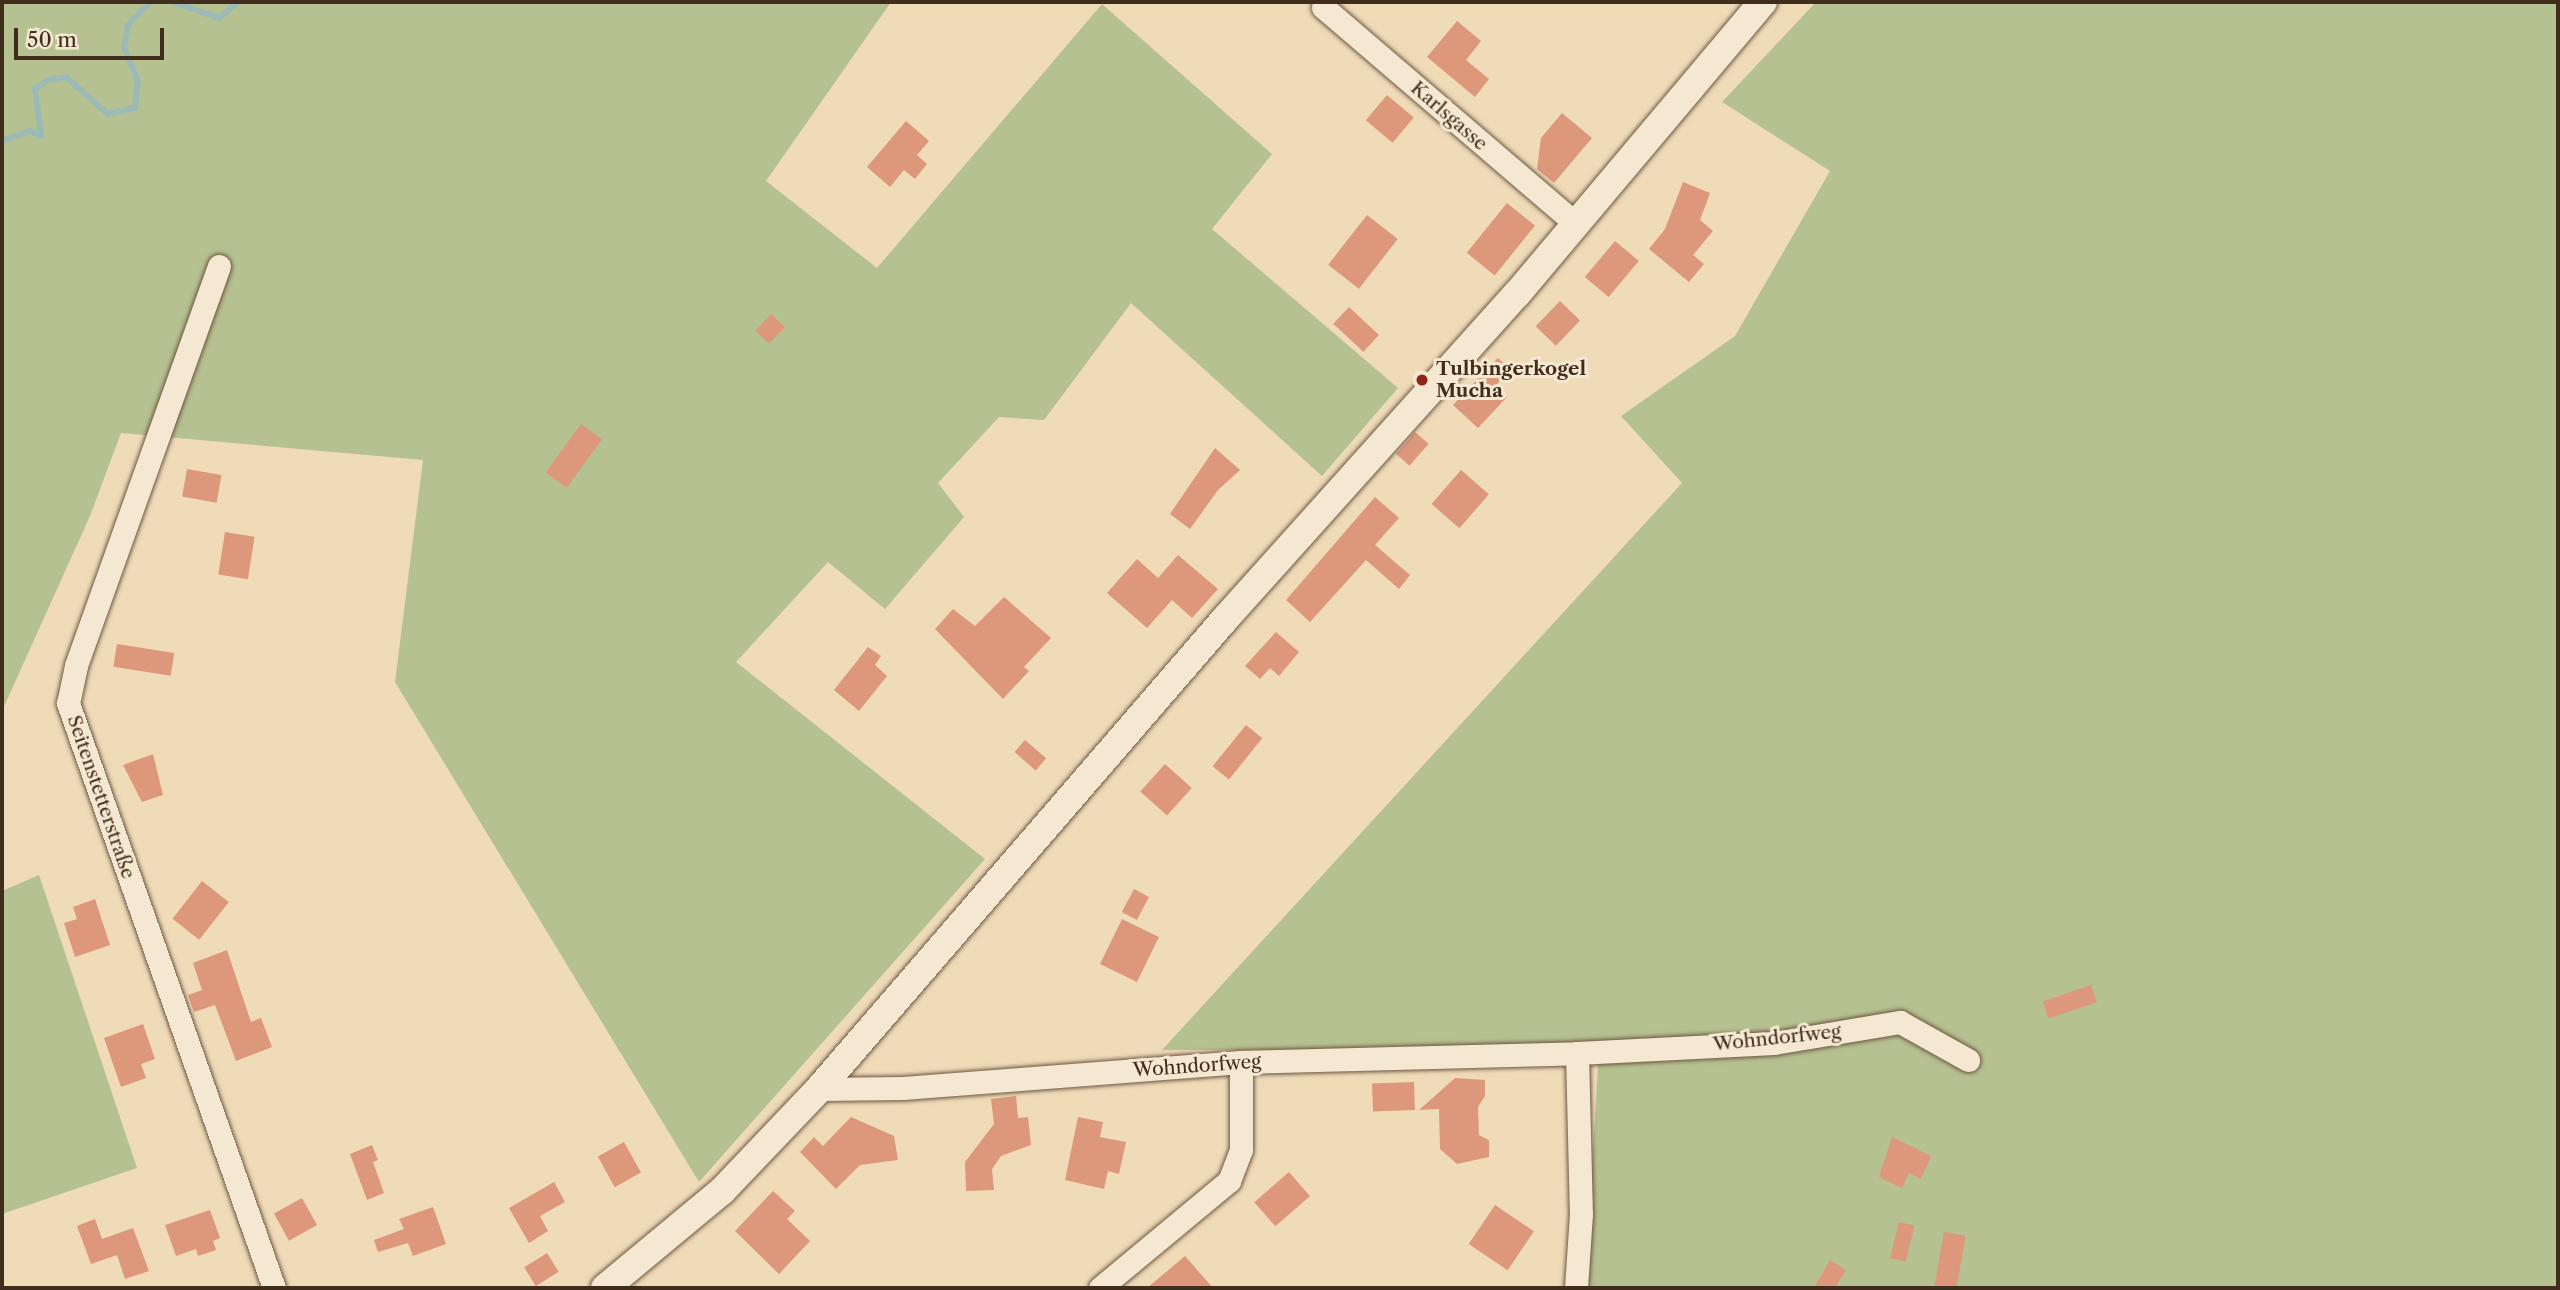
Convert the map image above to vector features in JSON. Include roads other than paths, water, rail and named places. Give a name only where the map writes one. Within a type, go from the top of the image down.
[{"type":"street","points":[[605,1288],[722,1191],[819,1089],[1209,637],[1576,224],[1763,2]]},
{"type":"street","name":"Karlsgasse","points":[[1322,7],[1576,224]]},
{"type":"street","name":"Seitenstetterstraße","points":[[219,266],[76,666],[68,703],[274,1288]]},
{"type":"street","name":"Wohndorfweg","points":[[819,1089],[903,1088],[1241,1062],[1577,1053],[1774,1043],[1900,1022],[1968,1060]]},
{"type":"street","points":[[1576,1288],[1581,1214],[1577,1053]]},
{"type":"street","points":[[1100,1288],[1229,1181],[1241,1149],[1241,1062]]},
{"type":"waterway","points":[[2,141],[30,131],[41,136],[35,89],[48,80],[66,77],[108,114],[135,108],[138,81],[124,48],[128,25],[150,2]]},
{"type":"waterway","points":[[173,2],[219,18],[238,2]]},
{"type":"place","name":"Tulbingerkogel Mucha","points":[[1422,380]]}]
